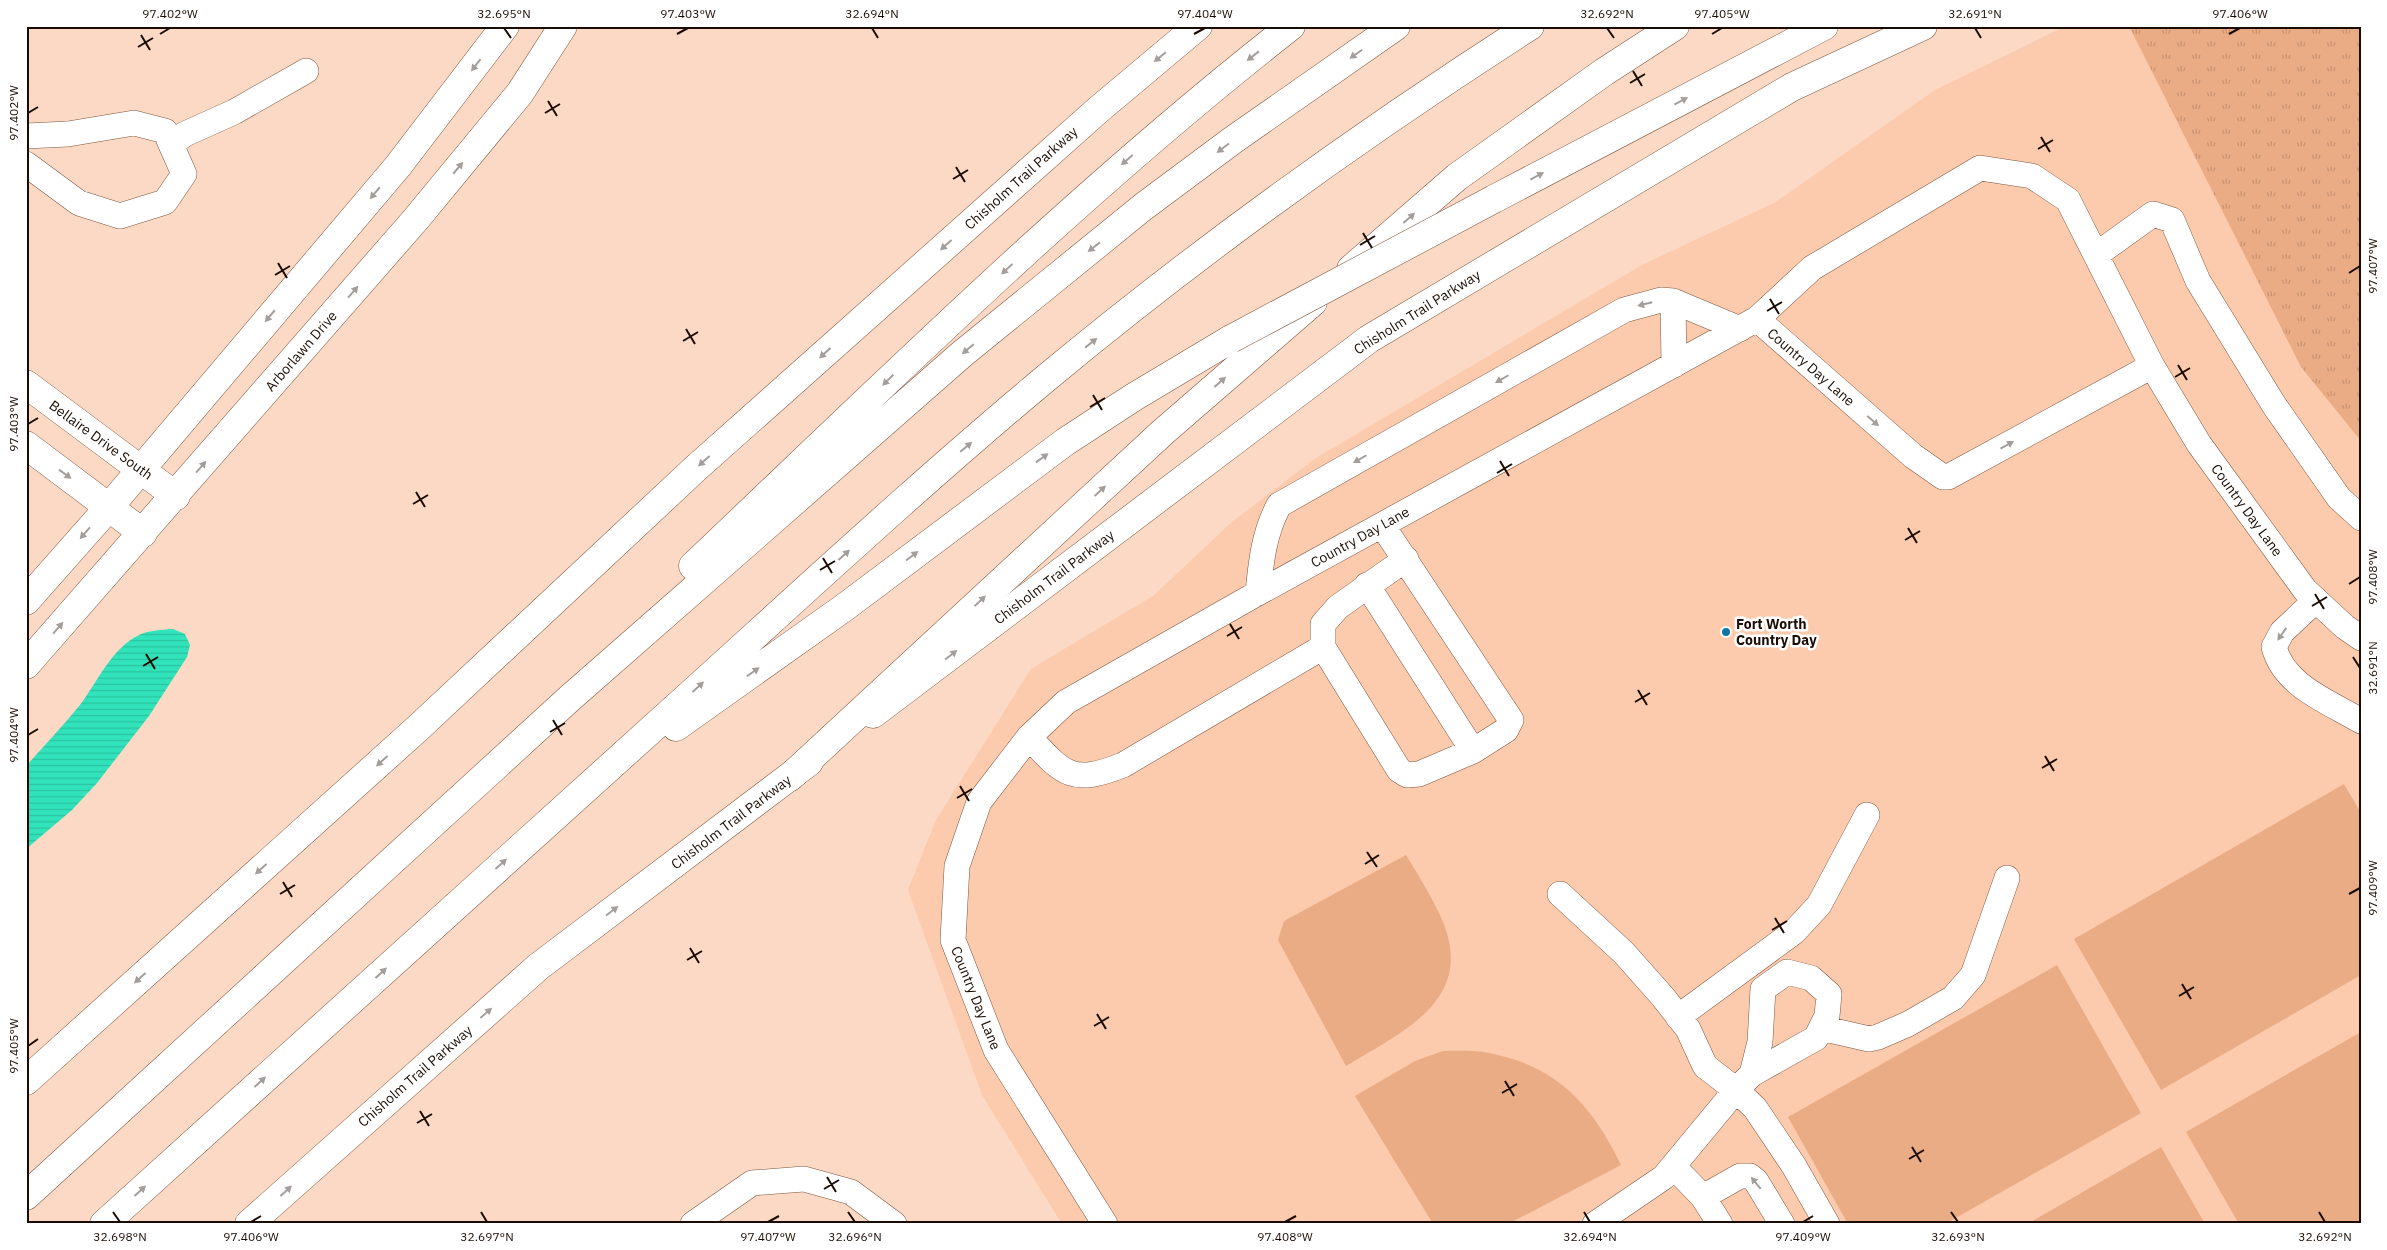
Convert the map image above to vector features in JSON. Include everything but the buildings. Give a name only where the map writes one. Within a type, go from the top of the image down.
[{"type":"main road","points":[[26,601],[110,506],[398,166],[506,26]]},
{"type":"main road","name":"Arborlawn Drive","points":[[26,665],[176,496],[416,218],[520,93],[563,26]]},
{"type":"main road","name":"Chisholm Trail Parkway","points":[[26,1081],[418,728],[688,475],[1090,116],[1198,26]]},
{"type":"main road","points":[[570,698],[684,575],[903,365],[1096,186],[1224,79],[1291,26]]},
{"type":"main road","points":[[26,1196],[570,698],[1005,317],[1189,173],[1396,26]]},
{"type":"main road","points":[[104,1224],[902,502],[1047,378],[1277,199],[1366,135],[1530,26]]},
{"type":"main road","points":[[790,776],[1163,432],[1449,184],[1604,72],[1675,26]]},
{"type":"main road","points":[[570,802],[845,607],[1065,442],[1134,397],[1231,339],[1824,26]]},
{"type":"main road","name":"Chisholm Trail Parkway","points":[[250,1224],[538,967],[1369,339],[1792,87],[1923,26]]},
{"type":"main road","name":"Bellaire Drive South","points":[[26,384],[176,496]]},
{"type":"main road","points":[[26,445],[110,506],[143,533]]},
{"type":"street","points":[[171,144],[185,134],[234,112],[306,71]]},
{"type":"street","points":[[26,136],[68,134],[134,124],[165,131],[184,174],[165,202],[120,216],[79,203],[26,164]]},
{"type":"street","name":"Country Day Lane","points":[[1104,1224],[996,1050],[953,940],[957,866],[979,802],[1028,737],[1066,702],[1258,592],[1749,324],[1812,268],[1980,168],[2032,176],[2068,200],[2152,366],[2199,444],[2305,590],[2345,627],[2361,638]]},
{"type":"street","points":[[2096,255],[2153,214],[2172,220],[2198,281],[2274,405],[2339,498],[2361,518]]},
{"type":"street","points":[[1258,592],[1263,548],[1269,523],[1278,505],[1624,310],[1661,300],[1673,301],[1749,324]]},
{"type":"street","points":[[1673,301],[1674,365]]},
{"type":"street","name":"Country Day Lane","points":[[1749,324],[1913,456],[1943,477],[1948,477],[2152,366]]},
{"type":"street","points":[[1382,524],[1406,559],[1511,720],[1506,730],[1473,751],[1419,774],[1407,775],[1399,770],[1323,647],[1323,624],[1338,607],[1406,559]]},
{"type":"street","points":[[1263,548],[1283,558],[1296,561],[1331,549],[1337,549]]},
{"type":"street","points":[[1367,585],[1473,751]]},
{"type":"street","points":[[2316,600],[2282,632],[2274,647],[2278,661],[2292,679],[2361,721]]},
{"type":"street","points":[[1028,737],[1070,775],[1098,775],[1123,766],[1323,647]]},
{"type":"street","points":[[1678,1017],[1800,926],[1819,905],[1867,815]]},
{"type":"street","points":[[1821,1028],[1869,1039],[1878,1037],[1908,1024],[1953,998],[1964,988],[1973,975],[2007,878]]},
{"type":"street","points":[[1560,894],[1624,953],[1688,1029],[1706,1066],[1744,1082],[1827,1224]]},
{"type":"street","points":[[1596,1224],[1664,1177],[1744,1082],[1816,1038],[1827,1016],[1829,994],[1811,978],[1787,972],[1763,989],[1760,1042],[1744,1082]]},
{"type":"street","points":[[1673,1166],[1703,1197],[1720,1224]]},
{"type":"street","points":[[1703,1197],[1740,1176],[1750,1176],[1756,1181],[1782,1224]]},
{"type":"street","points":[[693,1224],[752,1183],[804,1179],[851,1192],[894,1224]]},
{"type":"shaded area","name":"Fort Worth Country Day","points":[[2066,26],[2361,26],[2361,1224],[1062,1224],[982,1095],[908,890],[936,820],[1031,669],[1153,596],[1232,522],[1316,458],[1642,265],[1776,202],[1935,90]]},
{"type":"green space","points":[[2129,26],[2361,26],[2361,441],[2301,367]]},
{"type":"green space","points":[[2344,784],[2361,813],[2361,975],[2161,1090],[2074,939]]},
{"type":"green space","points":[[1406,855],[1438,911],[1449,941],[1450,966],[1444,988],[1431,1007],[1413,1023],[1346,1066],[1278,940],[1284,921]]},
{"type":"green space","points":[[2057,965],[2141,1113],[1945,1224],[1848,1224],[1788,1117]]},
{"type":"green space","points":[[2361,1032],[2361,1224],[2239,1224],[2186,1132]]},
{"type":"green space","points":[[1443,1051],[1489,1053],[1513,1059],[1553,1078],[1570,1091],[1598,1124],[1621,1165],[1508,1224],[1433,1224],[1355,1096],[1415,1061]]},
{"type":"green space","points":[[2161,1147],[2205,1224],[2027,1224]]},
{"type":"water","points":[[173,629],[185,634],[190,645],[187,657],[149,716],[97,783],[72,810],[26,849],[26,766],[80,705],[120,648],[143,633]]},
{"type":"place","name":"Fort Worth Country Day","points":[[1726,632]]}]
